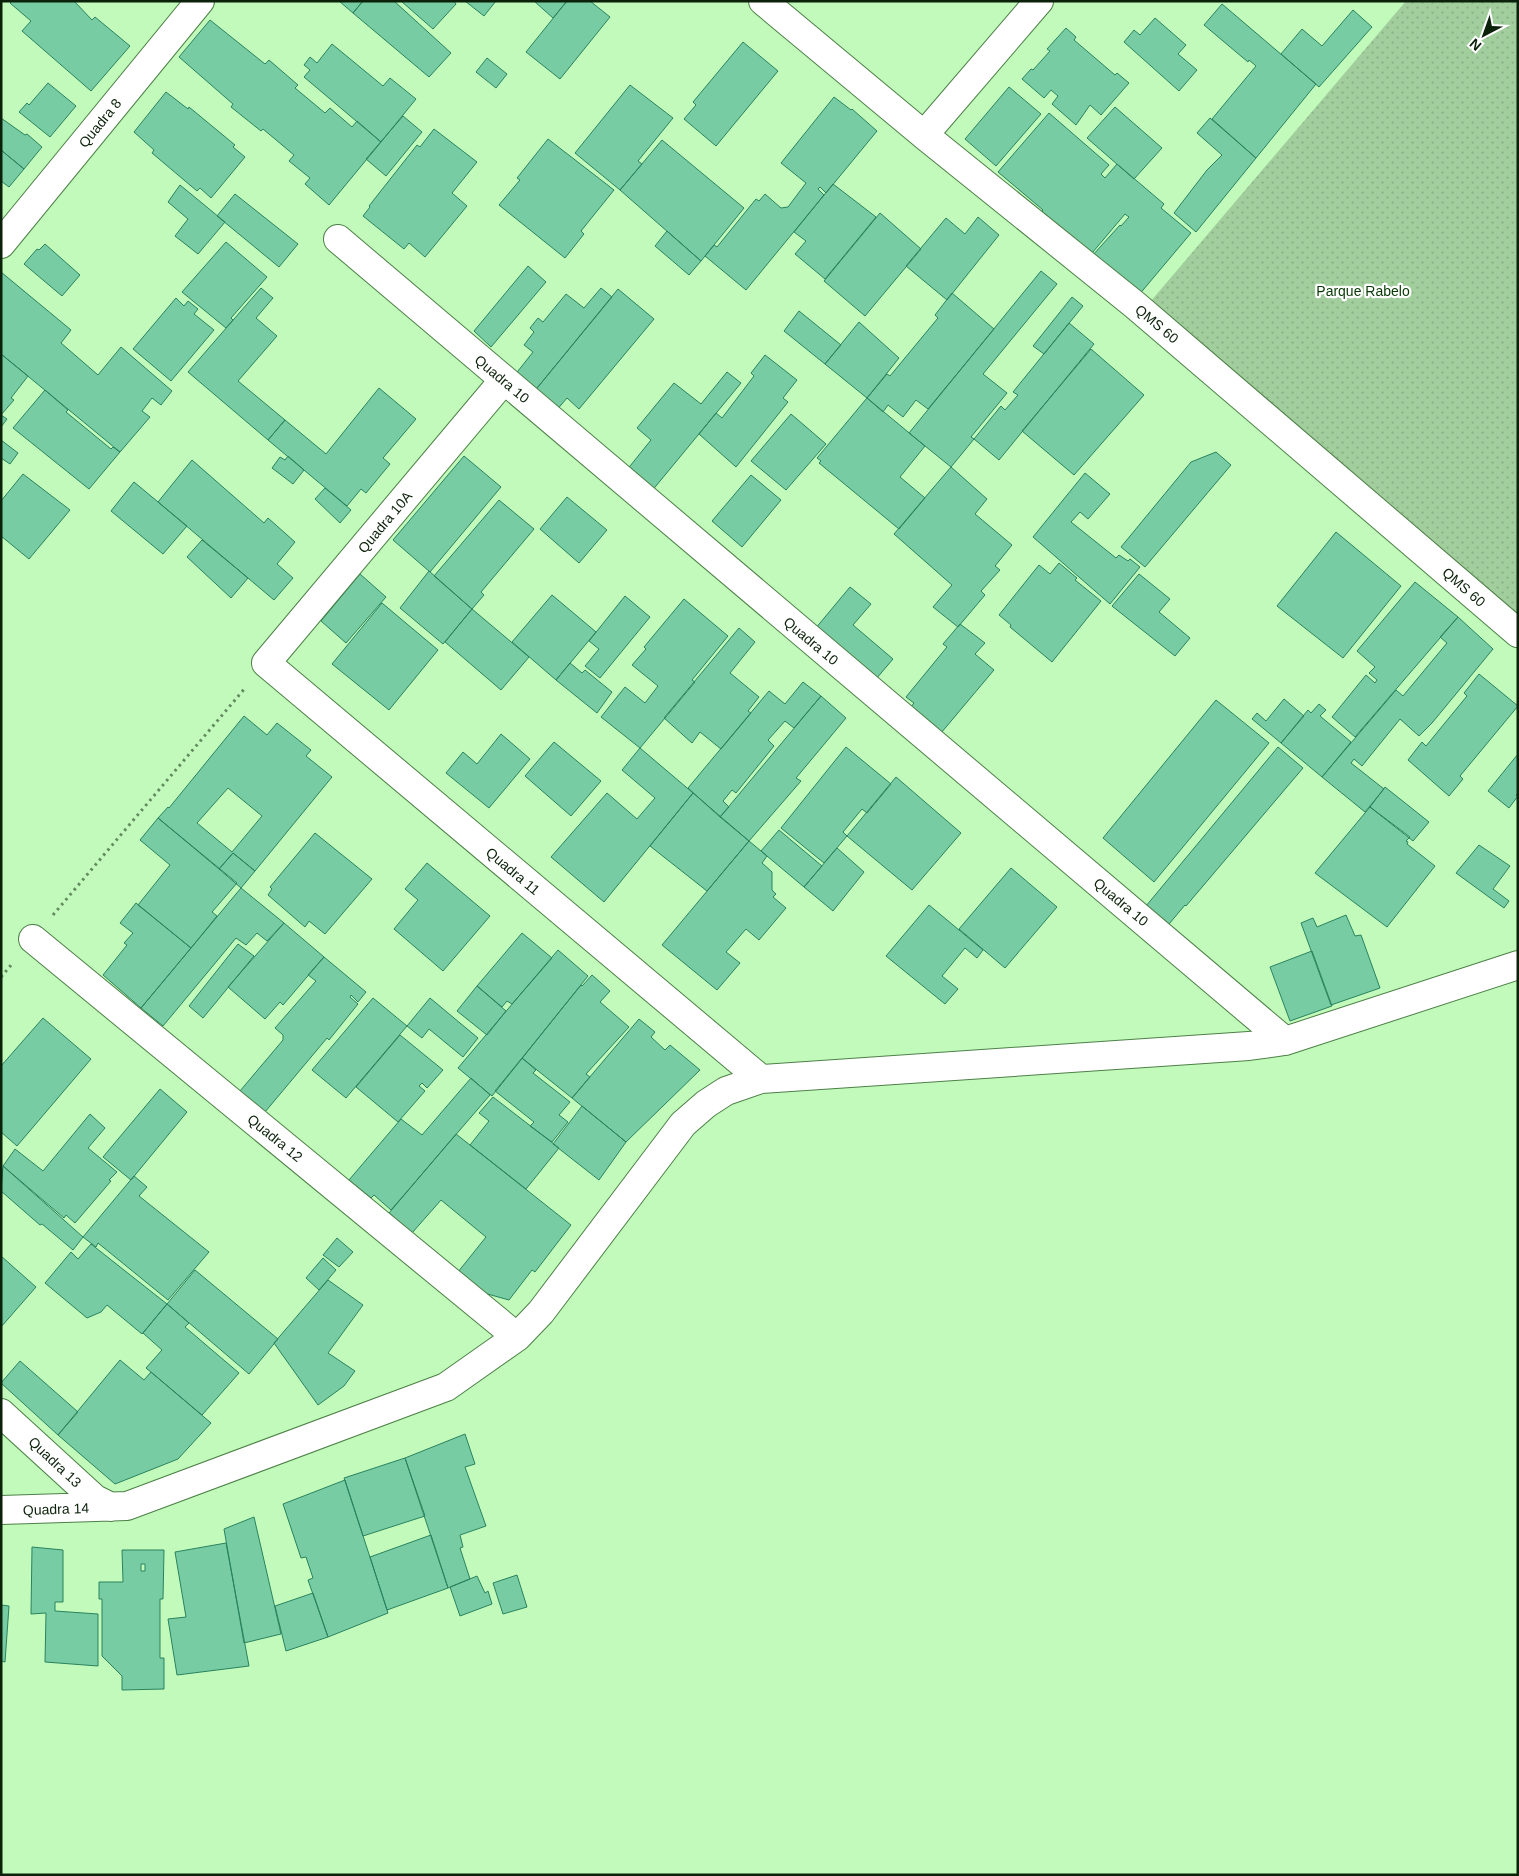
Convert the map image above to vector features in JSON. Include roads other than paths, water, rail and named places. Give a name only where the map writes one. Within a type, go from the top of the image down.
[{"type":"street","name":"Quadra 8","points":[[1,244],[200,1]]},
{"type":"street","name":"QMS 60","points":[[763,1],[1135,305],[1518,633]]},
{"type":"street","points":[[924,134],[1039,1]]},
{"type":"street","name":"Quadra 10","points":[[338,239],[503,381],[1285,1041]]},
{"type":"street","name":"Quadra 10A","points":[[266,663],[503,381]]},
{"type":"street","name":"Quadra 11","points":[[266,663],[761,1079]]},
{"type":"street","name":"Quadra 12","points":[[33,939],[517,1337]]},
{"type":"street","name":"Quadra 14","points":[[1,1510],[127,1506],[446,1388],[517,1337],[541,1312],[683,1124],[706,1104],[726,1091],[761,1079],[1249,1046],[1285,1041],[1518,965]]},
{"type":"street","name":"Quadra 13","points":[[1,1413],[95,1499],[110,1507]]},
{"type":"park label","name":"Parque Rabelo","points":[[1363,291]]}]
